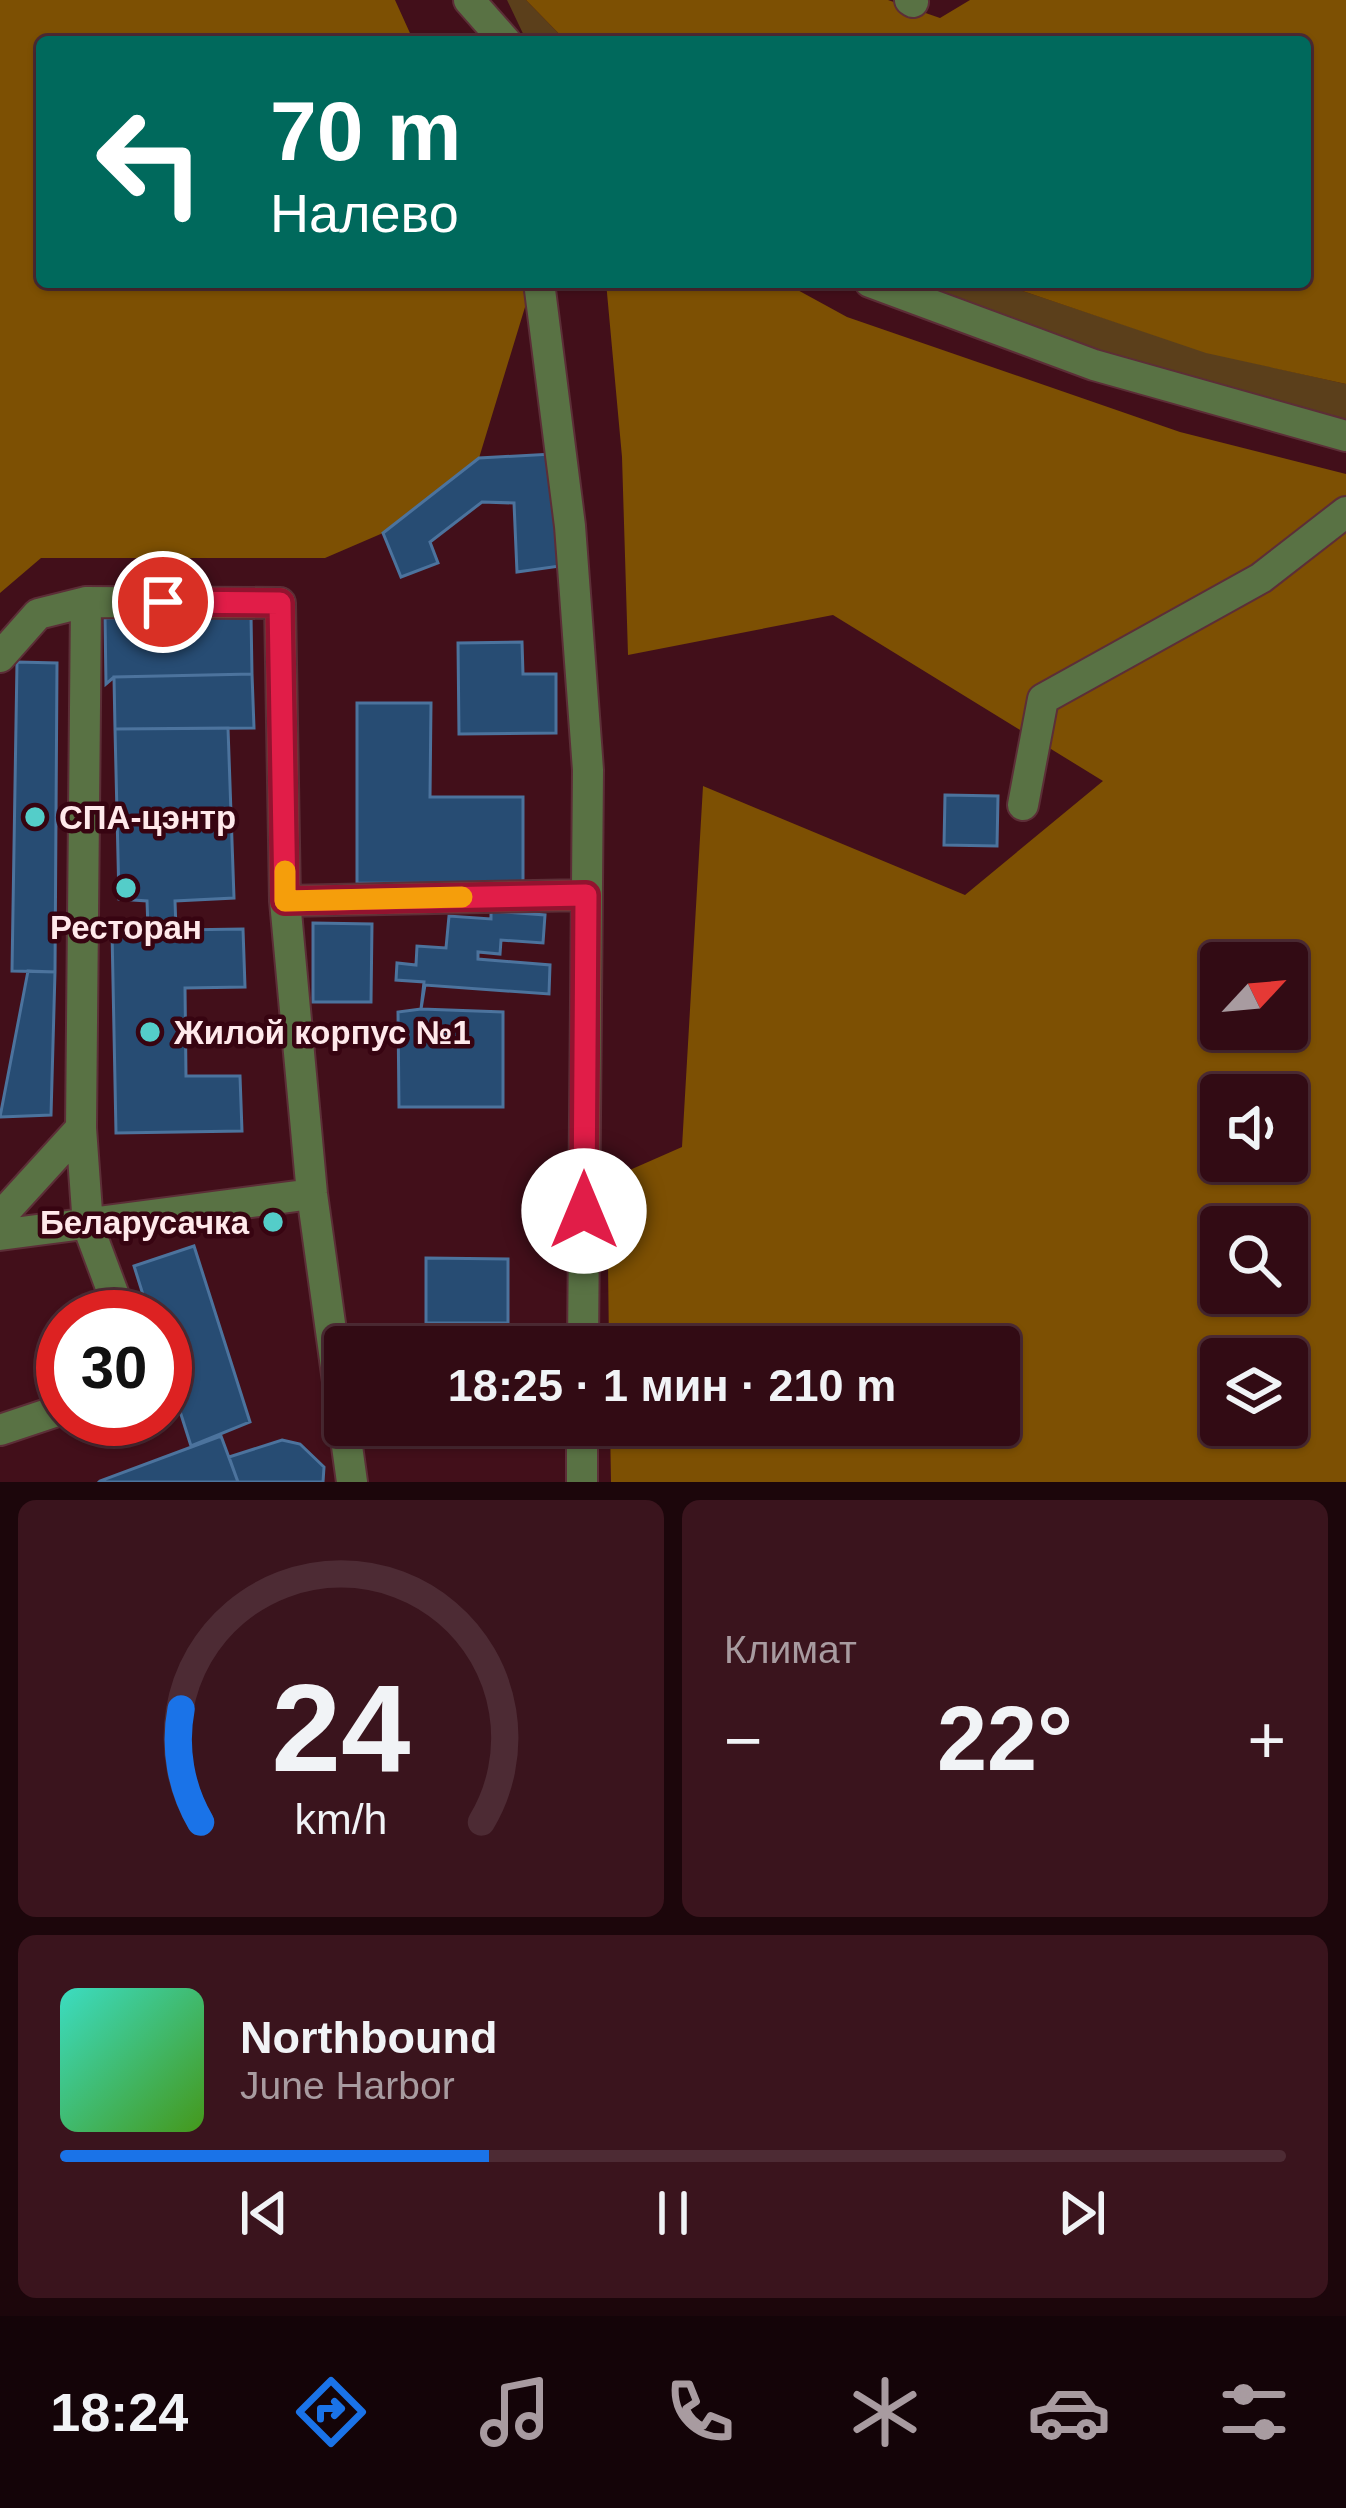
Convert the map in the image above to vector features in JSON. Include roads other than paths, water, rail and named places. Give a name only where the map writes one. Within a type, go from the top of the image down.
[{"type":"street","points":[[470,0],[501,36]]},
{"type":"street","points":[[539,288],[558,412],[588,770],[583,1326]]},
{"type":"street","points":[[886,288],[1094,365],[1346,436]]},
{"type":"street","points":[[1023,805],[1043,699],[1261,578],[1346,512]]},
{"type":"street","points":[[86,602],[81,1129],[88,1226],[112,1290]]},
{"type":"street","points":[[0,657],[38,614],[86,602],[280,603],[285,901],[312,1194],[352,1482]]},
{"type":"street","points":[[285,901],[586,895]]},
{"type":"street","points":[[0,1217],[81,1129]]},
{"type":"street","points":[[0,1235],[312,1194]]},
{"type":"street","points":[[0,1430],[36,1418]]},
{"type":"street","points":[[582,1446],[582,1482]]},
{"type":"place","name":"СПА-цэнтр","points":[[35,817]]},
{"type":"place","name":"Ресторан","points":[[126,888]]},
{"type":"place","name":"Жилой корпус №1","points":[[150,1032]]},
{"type":"place","name":"Беларусачка","points":[[273,1222]]}]
